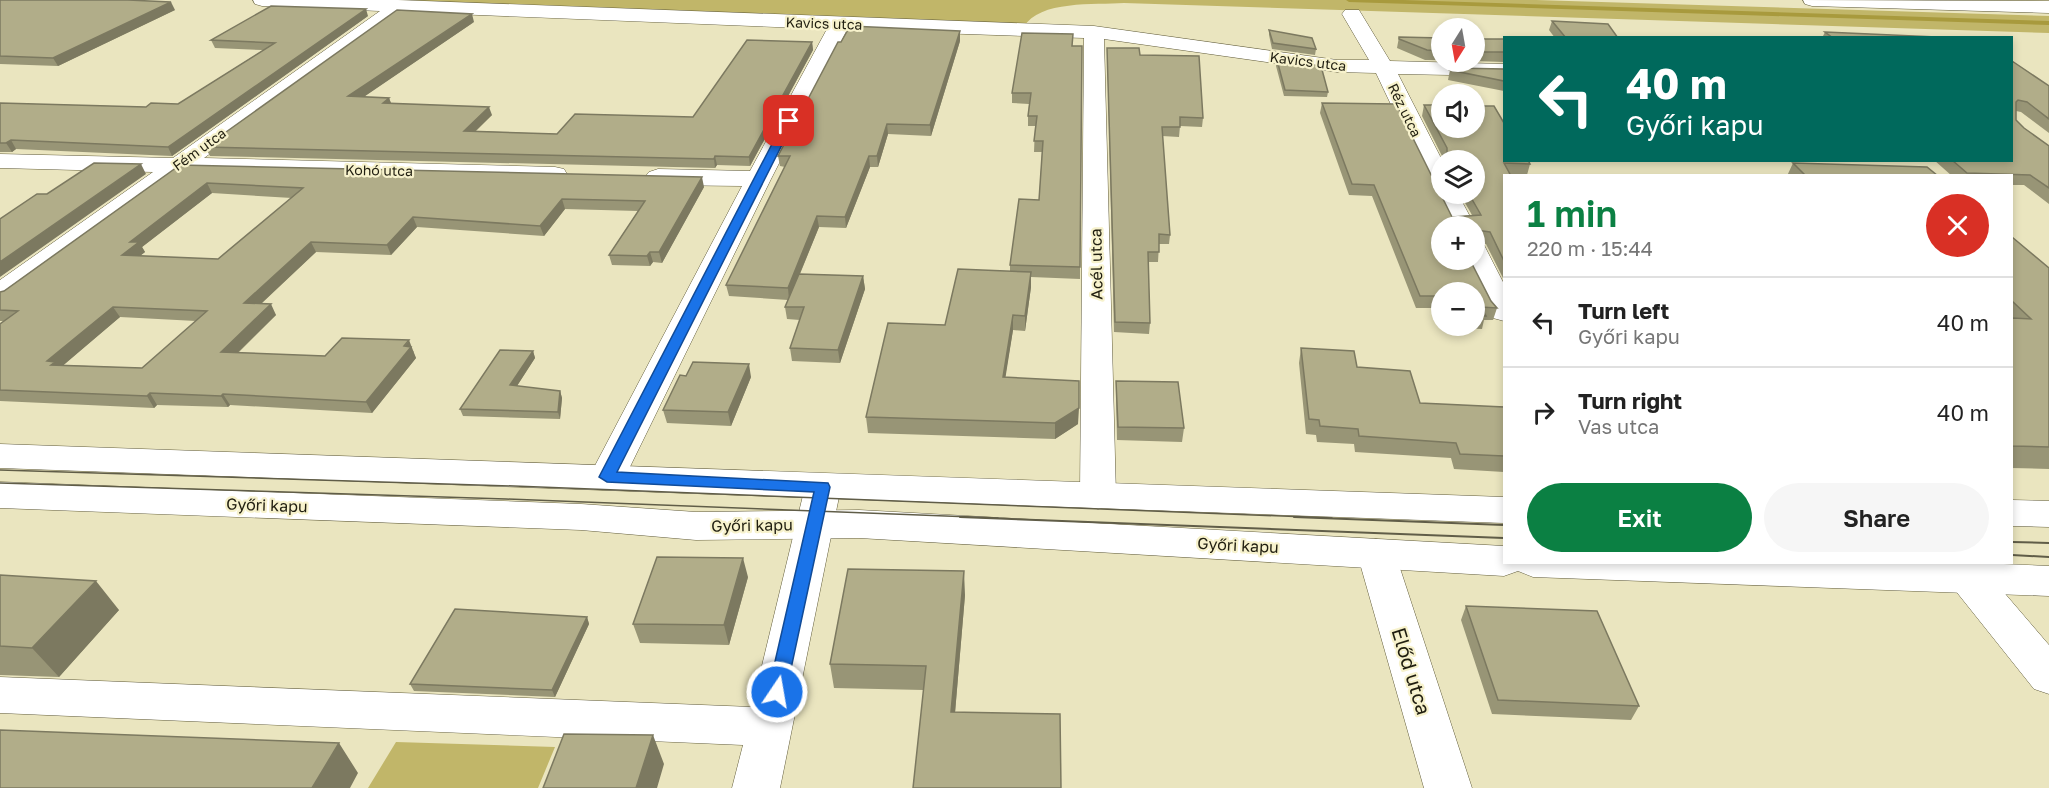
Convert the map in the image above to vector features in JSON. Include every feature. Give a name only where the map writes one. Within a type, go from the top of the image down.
[{"type":"street","name":"Kavics utca","points":[[262,0],[1094,32],[1337,66],[1503,70]]},
{"type":"street","points":[[1812,0],[2049,7]]},
{"type":"street","name":"Fém utca","points":[[0,294],[399,6]]},
{"type":"street","name":"Réz utca","points":[[1352,14],[1384,68],[1431,163]]},
{"type":"street","points":[[607,477],[758,179],[840,24]]},
{"type":"street","name":"Acél utca","points":[[1094,32],[1098,496]]},
{"type":"street","name":"Kohó utca","points":[[0,161],[580,175]]},
{"type":"street","points":[[639,176],[758,179]]},
{"type":"street","points":[[1483,270],[1503,310]]},
{"type":"street","name":"Győri kapu","points":[[0,456],[607,477],[818,505],[859,524],[1503,561]]},
{"type":"street","name":"Győri kapu","points":[[0,495],[581,517],[696,526],[818,505],[1098,496],[1503,510]]},
{"type":"street","points":[[756,788],[818,505]]},
{"type":"street","points":[[2013,513],[2049,514]]},
{"type":"street","name":"Előd utca","points":[[1377,553],[1448,788]]},
{"type":"street","points":[[1584,564],[2049,580]]},
{"type":"street","points":[[1969,579],[2049,676]]},
{"type":"street","points":[[0,695],[769,727]]},
{"type":"shaded area","points":[[329,0],[1536,0],[2049,16],[2049,33],[1124,3],[1084,4],[1055,8],[1031,18],[1024,27]]},
{"type":"shaded area","points":[[396,742],[555,747],[538,788],[368,788]]},
{"type":"building","points":[[0,0],[171,2],[53,58],[0,56]]},
{"type":"building","points":[[271,6],[366,9],[168,147],[11,140],[0,143],[0,103],[146,107],[151,103],[178,104],[275,43],[211,40]]},
{"type":"building","points":[[397,10],[472,14],[348,96],[389,98],[383,103],[489,107],[464,131],[557,134],[575,114],[693,117],[747,40],[812,42],[749,157],[715,156],[714,159],[205,147]]},
{"type":"building","points":[[1552,21],[1608,24],[1617,36],[1564,36]]},
{"type":"building","points":[[850,26],[960,31],[930,125],[887,124],[877,156],[869,156],[845,217],[817,216],[788,288],[726,285],[790,156],[778,156],[838,42],[841,42]]},
{"type":"building","points":[[1269,30],[1312,38],[1316,49],[1273,43]]},
{"type":"building","points":[[1825,32],[1914,36],[1830,36]]},
{"type":"building","points":[[1022,33],[1073,34],[1072,46],[1082,46],[1080,267],[1010,265],[1019,199],[1039,200],[1043,141],[1034,141],[1037,116],[1028,116],[1031,93],[1012,93]]},
{"type":"building","points":[[1399,37],[1431,38],[1431,50],[1427,50],[1399,39]]},
{"type":"building","points":[[1485,39],[1503,39],[1503,52],[1485,52]]},
{"type":"building","points":[[1107,48],[1139,48],[1140,55],[1199,56],[1203,118],[1180,117],[1180,127],[1162,127],[1170,235],[1159,234],[1159,252],[1148,252],[1150,323],[1115,322]]},
{"type":"building","points":[[1277,60],[1321,66],[1328,92],[1285,90]]},
{"type":"building","points":[[2013,62],[2049,86],[2049,119],[2027,102],[2018,100],[2016,120],[2049,146],[2049,188],[2030,175],[1967,173],[1954,162],[2013,162]]},
{"type":"building","points":[[1503,69],[1503,81],[1460,72]]},
{"type":"building","points":[[1322,103],[1396,104],[1431,175],[1431,204],[1446,204],[1452,216],[1431,216],[1431,270],[1475,270],[1481,282],[1431,282],[1431,296],[1420,296],[1374,185],[1352,184]]},
{"type":"building","points":[[1424,105],[1431,105],[1431,118]]},
{"type":"building","points":[[1485,106],[1494,106],[1503,121],[1503,162],[1529,162],[1530,164],[1504,163],[1510,174],[1503,174],[1503,259],[1490,232],[1485,231],[1485,216],[1466,216],[1481,215],[1475,204],[1485,204],[1485,150],[1447,150],[1442,138],[1485,138]]},
{"type":"building","points":[[94,163],[141,164],[0,262],[0,219],[37,194],[47,194]]},
{"type":"building","points":[[1793,163],[1927,167],[1936,174],[1804,174]]},
{"type":"building","points":[[180,165],[702,177],[659,252],[650,252],[647,256],[609,255],[645,201],[562,199],[540,226],[413,217],[387,245],[311,242],[244,303],[271,304],[221,352],[325,356],[342,338],[409,340],[404,346],[411,347],[366,402],[223,394],[221,396],[150,393],[147,396],[0,390],[0,324],[18,311],[0,310],[0,292]],"holes":[[[207,183],[303,188],[218,259],[122,255],[139,242],[130,242]],[[113,307],[207,311],[142,368],[51,365],[55,362],[47,361]]]},
{"type":"building","points":[[2013,238],[2049,268],[2049,447],[2013,446],[2013,318],[2031,319],[2013,302]]},
{"type":"building","points":[[958,269],[1031,272],[1025,316],[1013,315],[1003,377],[1079,381],[1079,408],[1055,423],[866,417],[888,323],[945,325]]},
{"type":"building","points":[[799,274],[863,276],[838,350],[790,348],[804,307],[785,307]]},
{"type":"building","points":[[1485,289],[1491,301],[1497,308],[1485,307]]},
{"type":"building","points":[[1301,348],[1354,351],[1357,367],[1410,371],[1420,403],[1503,407],[1503,456],[1460,454],[1456,443],[1359,436],[1358,429],[1320,426],[1319,420],[1309,419]]},
{"type":"building","points":[[500,350],[533,351],[510,385],[560,391],[558,412],[460,409]]},
{"type":"building","points":[[693,362],[749,364],[728,412],[663,410],[680,375],[686,376]]},
{"type":"building","points":[[1116,381],[1178,382],[1184,428],[1118,427]]},
{"type":"building","points":[[657,557],[743,558],[724,625],[633,624]]},
{"type":"building","points":[[848,569],[964,571],[951,712],[1060,714],[1061,788],[913,788],[926,666],[830,664]]},
{"type":"building","points":[[0,575],[96,581],[32,648],[0,646]]},
{"type":"building","points":[[1466,606],[1597,611],[1639,706],[1498,700]]},
{"type":"building","points":[[455,609],[587,617],[552,690],[410,684]]},
{"type":"building","points":[[0,730],[339,743],[312,788],[0,788]]},
{"type":"building","points":[[564,734],[653,735],[636,788],[543,788]]},
{"type":"waterway","points":[[1349,0],[2049,23]]},
{"type":"tram line","points":[[0,470],[514,486],[1332,518]]},
{"type":"tram line","points":[[0,483],[998,518]]},
{"type":"tram line","points":[[960,517],[1503,538]]},
{"type":"tram line","points":[[1294,517],[1503,525]]},
{"type":"tram line","points":[[2013,542],[2049,543]]},
{"type":"tram line","points":[[2013,555],[2049,557]]},
{"type":"route","points":[[777,692],[813,523],[823,487],[607,477],[789,121]]}]
